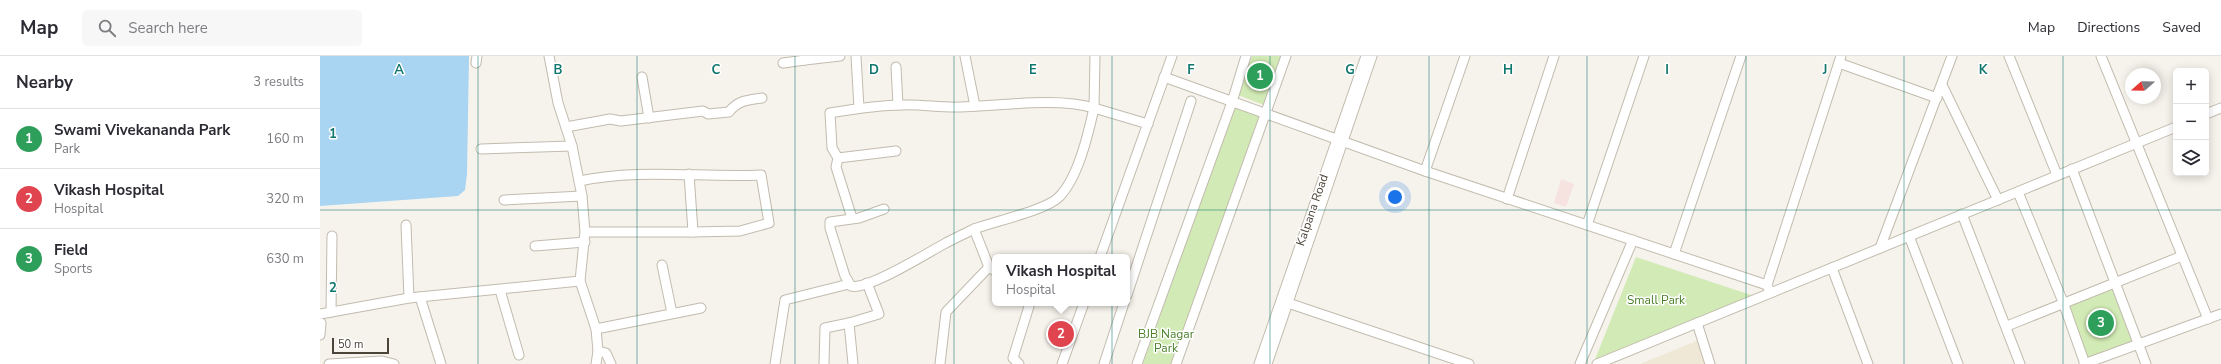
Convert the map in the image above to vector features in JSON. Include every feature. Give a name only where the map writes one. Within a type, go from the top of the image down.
[{"type":"street","points":[[549,56],[558,104],[572,146],[582,196],[585,242],[580,281],[596,329],[598,351],[596,364]]},
{"type":"street","points":[[783,63],[805,58],[840,56]]},
{"type":"street","points":[[856,56],[859,108]]},
{"type":"street","points":[[965,56],[975,106]]},
{"type":"street","points":[[884,209],[852,218],[834,220],[830,222],[830,228],[849,284],[854,287],[890,274],[974,229],[1038,208],[1058,198],[1071,178],[1087,138],[1094,108],[1095,56]]},
{"type":"street","points":[[1101,254],[1172,56]]},
{"type":"street","points":[[1137,364],[1232,102],[1246,56]]},
{"type":"street","points":[[1176,364],[1286,56]]},
{"type":"street","name":"Kalpana Road","points":[[1267,364],[1288,303],[1366,56]]},
{"type":"street","name":"Kalpana Road","points":[[1258,364],[1372,56]]},
{"type":"street","points":[[1425,171],[1465,56]]},
{"type":"street","points":[[1507,199],[1554,56]]},
{"type":"street","points":[[1587,225],[1644,56]]},
{"type":"street","points":[[1674,254],[1741,56]]},
{"type":"street","points":[[1880,248],[1952,56]]},
{"type":"street","points":[[2009,56],[2057,176]]},
{"type":"street","points":[[2101,56],[2138,142],[2208,319]]},
{"type":"street","points":[[1768,289],[1840,60],[1937,98]]},
{"type":"street","points":[[896,67],[898,105]]},
{"type":"street","points":[[642,77],[649,118]]},
{"type":"street","points":[[1164,77],[1265,115],[1507,199],[1674,254],[1768,289]]},
{"type":"street","points":[[1942,85],[1998,200]]},
{"type":"street","points":[[566,127],[610,119],[621,121],[703,111],[708,114],[729,112],[735,105],[744,100],[762,98]]},
{"type":"street","points":[[1130,286],[1191,101]]},
{"type":"street","points":[[852,218],[836,167],[838,158],[832,148],[830,113],[859,108],[898,105],[975,106],[1081,104],[1148,124]]},
{"type":"street","points":[[2209,113],[2221,108]]},
{"type":"street","points":[[1597,364],[1697,323],[1768,289],[1832,268],[2173,128]]},
{"type":"street","points":[[481,149],[572,146]]},
{"type":"street","points":[[838,158],[896,151]]},
{"type":"street","points":[[2072,169],[2146,364]]},
{"type":"street","points":[[579,181],[608,175],[688,174],[720,177],[761,175],[769,223],[740,231],[585,232]]},
{"type":"street","points":[[688,174],[693,232]]},
{"type":"street","points":[[2018,192],[2085,364],[2221,314]]},
{"type":"street","points":[[504,200],[582,196]]},
{"type":"street","points":[[1962,214],[2007,326],[2020,364]]},
{"type":"street","points":[[406,225],[410,298]]},
{"type":"street","points":[[940,364],[946,312],[992,269],[974,229]]},
{"type":"street","points":[[331,312],[332,236]]},
{"type":"street","points":[[1909,236],[1958,364]]},
{"type":"street","points":[[1580,364],[1633,240]]},
{"type":"street","points":[[535,246],[585,242]]},
{"type":"street","points":[[2007,326],[2062,302],[2182,256]]},
{"type":"street","points":[[662,265],[672,313]]},
{"type":"street","points":[[1832,268],[1868,364]]},
{"type":"street","points":[[320,335],[321,319],[331,312],[410,298],[580,281]]},
{"type":"street","points":[[824,364],[824,328],[849,323],[879,314],[867,283]]},
{"type":"street","points":[[775,364],[785,300],[849,284]]},
{"type":"street","points":[[500,290],[520,355]]},
{"type":"street","points":[[420,297],[441,364]]},
{"type":"street","points":[[1288,303],[1469,364]]},
{"type":"street","points":[[1019,364],[1013,358],[1029,306]]},
{"type":"street","points":[[1062,364],[1083,306]]},
{"type":"street","points":[[1104,364],[1123,306]]},
{"type":"street","points":[[596,329],[701,308]]},
{"type":"street","points":[[849,323],[853,364]]},
{"type":"street","points":[[1697,323],[1710,364]]},
{"type":"street","points":[[598,351],[606,353],[611,364]]},
{"type":"street","points":[[329,364],[382,361],[394,364]]},
{"type":"shaded area","points":[[1561,179],[1574,184],[1566,207],[1554,203]]},
{"type":"shaded area","points":[[1699,340],[1707,364],[1640,364]]},
{"type":"green space","points":[[1252,56],[1281,56],[1264,105],[1238,95]]},
{"type":"green space","name":"BJB Nagar Park","points":[[1234,107],[1260,116],[1173,364],[1143,364]]},
{"type":"green space","name":"Small Park","points":[[1636,257],[1757,297],[1594,362]]},
{"type":"green space","points":[[2115,281],[2139,344],[2085,364],[2063,302]]},
{"type":"water","points":[[320,56],[469,56],[467,174],[465,190],[458,196],[320,206]]},
{"type":"place","name":"Swami Vivekananda Park","points":[[1260,76]]},
{"type":"place","name":"Field","points":[[2101,323]]},
{"type":"place","name":"Vikash Hospital","points":[[1061,334]]}]
